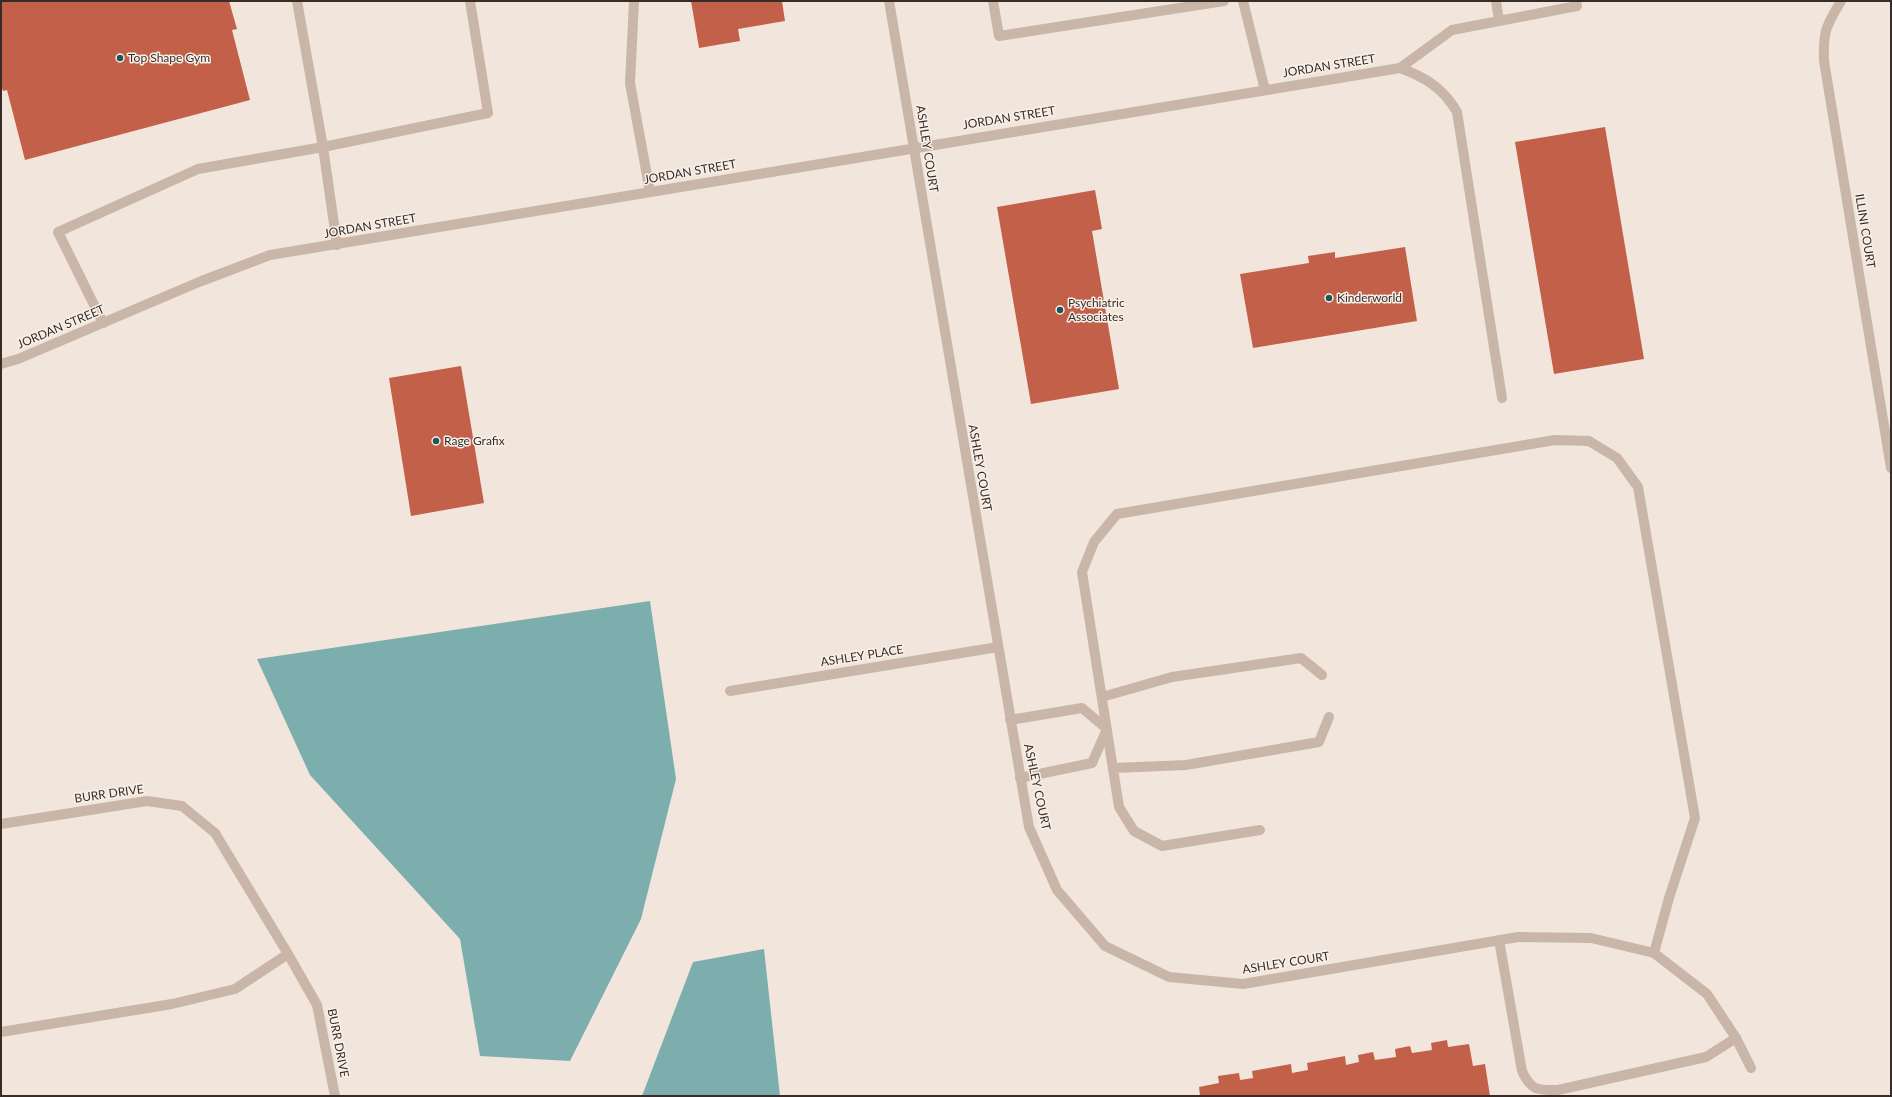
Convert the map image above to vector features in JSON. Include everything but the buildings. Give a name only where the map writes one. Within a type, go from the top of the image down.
[{"type":"street","points":[[297,1],[337,245]]},
{"type":"street","points":[[103,323],[58,232],[198,170],[322,147],[488,113],[470,1]]},
{"type":"street","points":[[634,1],[630,83],[650,192]]},
{"type":"street","name":"ASHLEY COURT","points":[[889,1],[1029,827],[1057,890],[1105,946],[1169,978],[1243,984],[1518,937],[1591,938],[1654,953],[1707,994],[1736,1038],[1751,1068]]},
{"type":"street","points":[[993,1],[999,36],[1224,1]]},
{"type":"street","points":[[1243,1],[1265,90]]},
{"type":"street","points":[[1496,1],[1499,20]]},
{"type":"street","points":[[1400,68],[1452,30],[1577,6],[1576,1]]},
{"type":"street","name":"ILLINI COURT","points":[[1841,1],[1826,28],[1823,37],[1824,61],[1891,468]]},
{"type":"street","points":[[1400,68],[1421,76],[1436,87],[1450,101],[1457,112],[1502,398]]},
{"type":"street","name":"JORDAN STREET","points":[[1,364],[18,359],[199,282],[270,256],[913,147],[1400,68]]},
{"type":"street","points":[[1260,830],[1162,846],[1134,831],[1119,807],[1082,572],[1094,542],[1117,514],[1555,440],[1589,441],[1617,458],[1638,487],[1695,818],[1669,898],[1654,953]]},
{"type":"street","name":"ASHLEY PLACE","points":[[730,691],[998,647]]},
{"type":"street","points":[[1102,698],[1172,676],[1300,658],[1322,675]]},
{"type":"street","points":[[1010,720],[1082,708],[1107,729]]},
{"type":"street","points":[[1113,768],[1186,765],[1319,742],[1329,717]]},
{"type":"street","points":[[1020,778],[1092,763],[1107,729]]},
{"type":"street","name":"BURR DRIVE","points":[[1,824],[147,801],[182,806],[216,833],[317,1005],[335,1096]]},
{"type":"street","points":[[1499,940],[1522,1071],[1528,1083],[1540,1090],[1558,1090],[1706,1057],[1736,1038]]},
{"type":"street","points":[[1,1032],[172,1004],[235,990],[288,954]]},
{"type":"water","points":[[650,601],[676,779],[641,919],[570,1061],[480,1056],[460,939],[310,775],[257,659]]},
{"type":"water","points":[[764,949],[780,1096],[642,1096],[693,962]]},
{"type":"place","name":"Top Shape Gym","points":[[120,58]]},
{"type":"place","name":"Kinderworld","points":[[1329,298]]},
{"type":"place","name":"Psychiatric Associates","points":[[1060,310]]},
{"type":"place","name":"Rage Grafix","points":[[436,441]]}]
